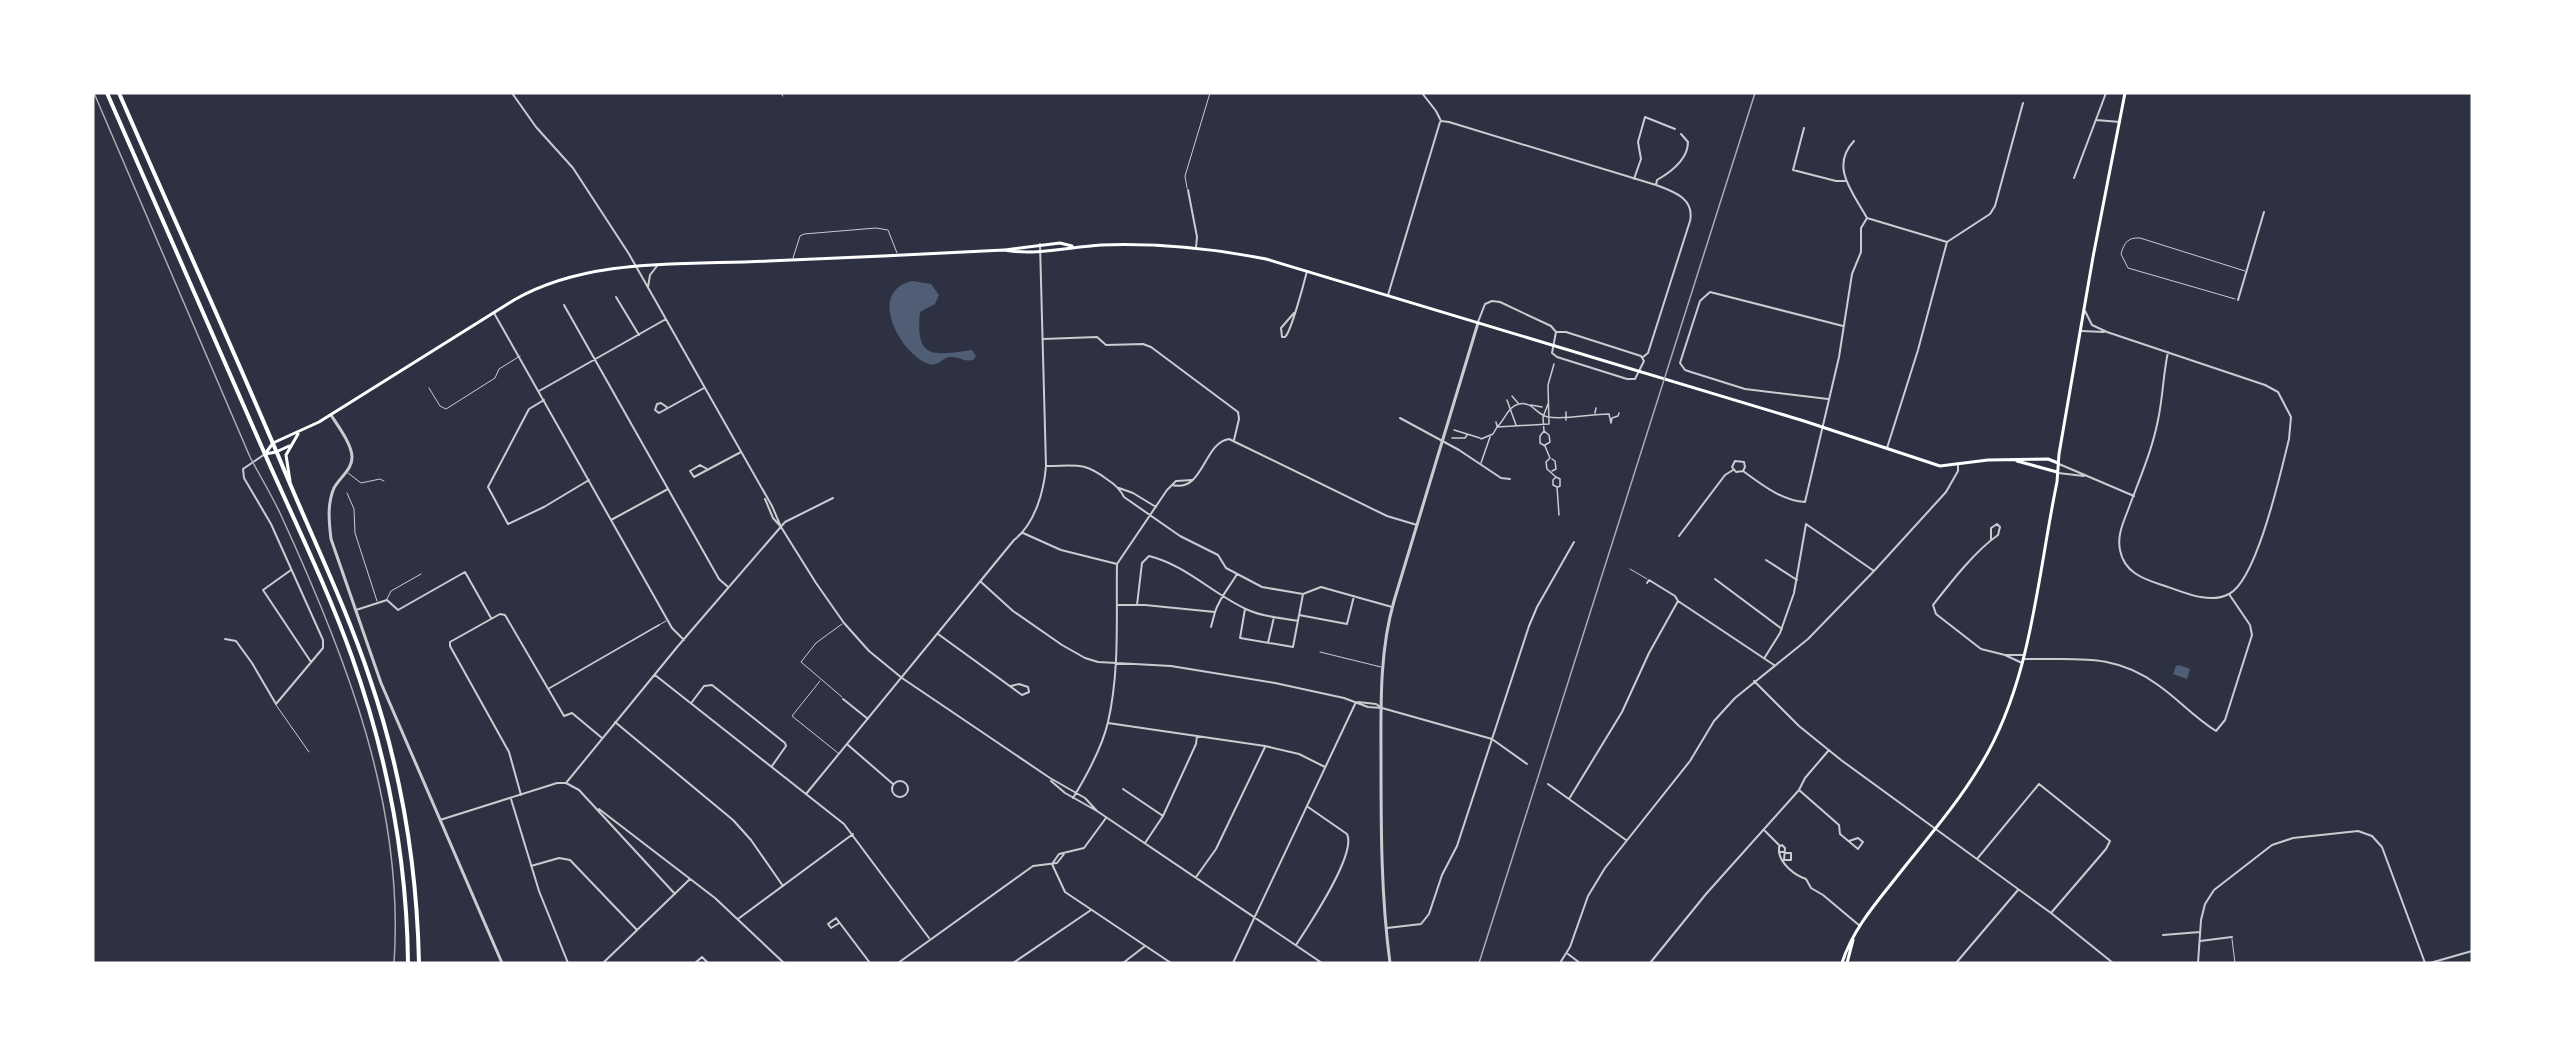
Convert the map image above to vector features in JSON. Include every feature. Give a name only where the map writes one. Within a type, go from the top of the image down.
[{"type":"main road","points":[[107,93],[339,623],[377,738],[400,850],[408,963]]},
{"type":"main road","points":[[119,93],[350,623],[387,733],[405,818],[411,859],[418,963]]},
{"type":"main road","points":[[1842,963],[1847,947],[1860,926],[1971,781],[1995,738],[2015,692],[2024,659],[2125,93]]},
{"type":"main road","points":[[1004,250],[1040,244],[1060,243],[1074,246]]},
{"type":"main road","points":[[265,454],[273,443],[299,433],[532,290],[552,282],[637,267],[1004,250],[1041,251],[1074,246],[1137,244],[1196,247],[1266,260],[1307,271],[1821,426],[1940,466],[1980,460],[2048,459],[2058,463]]},
{"type":"main road","points":[[292,488],[286,455],[299,433]]},
{"type":"main road","points":[[265,454],[276,452],[290,445]]},
{"type":"main road","points":[[2013,460],[2058,473]]},
{"type":"main road","points":[[1847,963],[1853,938]]},
{"type":"street","points":[[512,93],[536,127],[573,168],[637,267],[765,496],[767,507],[776,524],[781,527],[816,584],[844,623],[869,651],[902,678],[1050,778],[1076,793],[1097,811]]},
{"type":"street","points":[[1388,295],[1441,122],[1436,111],[1422,93]]},
{"type":"street","points":[[2074,178],[2106,93]]},
{"type":"street","points":[[1887,448],[1918,350],[1947,242],[1990,214],[1995,206],[2022,103]]},
{"type":"street","points":[[1634,178],[1641,159],[1638,142],[1645,117],[1675,129]]},
{"type":"street","points":[[2096,120],[2120,122]]},
{"type":"street","points":[[1441,122],[1449,122],[1634,178],[1682,196],[1692,216],[1648,353],[1642,357]]},
{"type":"street","points":[[1804,128],[1793,170],[1836,181],[1845,181]]},
{"type":"street","points":[[1656,185],[1657,180],[1676,167],[1680,157],[1685,153],[1688,142],[1681,134]]},
{"type":"street","points":[[1854,141],[1849,146],[1843,170],[1845,181],[1867,218],[1947,242]]},
{"type":"street","points":[[1188,190],[1197,237],[1196,247]]},
{"type":"street","points":[[2238,300],[2264,212]]},
{"type":"street","points":[[1743,471],[1764,487],[1804,502],[1836,369],[1852,273],[1861,252],[1861,228],[1867,218]]},
{"type":"street","points":[[806,794],[1014,540],[1023,533],[1042,491],[1046,466],[1040,244]]},
{"type":"street","points":[[648,287],[650,275],[657,266]]},
{"type":"street","points":[[1294,313],[1281,328],[1282,337],[1290,333],[1307,271]]},
{"type":"street","points":[[1828,399],[1745,389],[1685,370],[1681,359],[1700,301],[1706,294],[1714,292],[1843,326]]},
{"type":"street","points":[[616,297],[639,335]]},
{"type":"street","points":[[1390,963],[1382,827],[1383,668],[1392,607],[1485,304],[1496,301],[1551,326],[1556,332],[1554,356],[1635,379],[1644,362],[1642,357]]},
{"type":"street","points":[[564,305],[719,579],[728,587]]},
{"type":"street","points":[[2085,311],[2092,325],[2107,332],[2168,352],[2265,385],[2282,396],[2291,417],[2289,440],[2281,471],[2256,552],[2244,579],[2229,594],[2210,598],[2197,596],[2141,578],[2126,566],[2120,552],[2119,537],[2153,444],[2162,402],[2168,352]]},
{"type":"street","points":[[494,313],[668,620],[684,640]]},
{"type":"street","points":[[539,391],[666,319]]},
{"type":"street","points":[[2082,331],[2107,332]]},
{"type":"street","points":[[1556,332],[1566,332],[1642,357]]},
{"type":"street","points":[[1043,339],[1097,337],[1106,345],[1143,344],[1151,347],[1238,412],[1239,420],[1234,440]]},
{"type":"street","points":[[1497,427],[1549,424],[1548,385],[1554,364]]},
{"type":"street","points":[[668,408],[704,388]]},
{"type":"street","points":[[1512,396],[1519,404]]},
{"type":"street","points":[[544,400],[529,409],[488,487],[508,524],[544,507],[589,480]]},
{"type":"street","points":[[1507,400],[1517,425]]},
{"type":"street","points":[[1548,403],[1544,407],[1544,431],[1540,436],[1540,443],[1545,446],[1555,461],[1556,469],[1551,472]]},
{"type":"street","points":[[1481,465],[1490,436],[1503,421],[1510,408],[1519,404],[1544,407]]},
{"type":"street","points":[[1531,405],[1549,417],[1609,414],[1611,423],[1612,418],[1618,417],[1619,413]]},
{"type":"street","points":[[1594,414],[1596,408]]},
{"type":"street","points":[[1566,412],[1566,420]]},
{"type":"street","points":[[330,415],[351,450],[352,464],[337,483],[331,496],[329,521],[331,539],[381,683],[502,963]]},
{"type":"street","points":[[1400,418],[1501,478],[1510,479]]},
{"type":"street","points":[[1496,422],[1497,427]]},
{"type":"street","points":[[1454,430],[1480,439],[1490,436]]},
{"type":"street","points":[[1544,431],[1549,433],[1550,442],[1545,446]]},
{"type":"street","points":[[1452,438],[1465,438],[1467,435]]},
{"type":"street","points":[[1073,798],[1089,769],[1108,722],[1117,663],[1117,564],[1172,485],[1176,481],[1192,480],[1197,476],[1219,443],[1224,440],[1234,440],[1387,516],[1417,525]]},
{"type":"street","points":[[707,469],[700,465],[690,471],[694,477],[741,452]]},
{"type":"street","points":[[225,639],[236,641],[276,704],[323,648],[323,640],[271,524],[244,478],[243,469],[265,454]]},
{"type":"street","points":[[1551,458],[1546,462],[1546,469],[1556,477],[1553,485],[1557,487],[1559,515]]},
{"type":"street","points":[[1679,536],[1725,476],[1733,470],[1734,462],[1740,460],[1745,464],[1743,471]]},
{"type":"street","points":[[2058,463],[2134,496]]},
{"type":"street","points":[[1560,963],[1567,954],[1588,896],[1626,840],[1690,761],[1714,721],[1754,681],[1821,626],[1874,571],[1946,492],[1958,471],[1958,465]]},
{"type":"street","points":[[1046,466],[1088,467],[1119,488],[1133,493],[1156,507]]},
{"type":"street","points":[[1733,470],[1738,473],[1743,471]]},
{"type":"street","points":[[2058,473],[2087,477]]},
{"type":"street","points":[[1119,488],[1124,497],[1180,536],[1218,555],[1226,567],[1262,587],[1303,594],[1321,587],[1392,607]]},
{"type":"street","points":[[611,520],[668,489]]},
{"type":"street","points":[[566,783],[728,587],[781,527],[790,518],[833,498]]},
{"type":"street","points":[[1765,657],[1782,629],[1797,580],[1806,524],[1874,571]]},
{"type":"street","points":[[1990,539],[1991,528],[1997,524],[2000,531],[1998,535],[1990,539],[1933,605],[1935,614],[1981,649],[2024,659],[2092,658],[2118,663],[2133,669],[2158,685],[2216,731],[2225,720],[2252,635],[2250,625],[2229,594]]},
{"type":"street","points":[[1023,533],[1061,550],[1117,564]]},
{"type":"street","points":[[1387,928],[1421,924],[1429,914],[1442,875],[1461,837],[1537,606],[1574,542]]},
{"type":"street","points":[[1137,604],[1142,563],[1149,556],[1163,560],[1245,609],[1298,621]]},
{"type":"street","points":[[1766,560],[1797,580]]},
{"type":"street","points":[[291,570],[263,590],[311,662]]},
{"type":"street","points":[[356,610],[387,601],[398,610],[465,572],[491,618]]},
{"type":"street","points":[[1211,627],[1221,595],[1227,591],[1237,574]]},
{"type":"street","points":[[1715,579],[1782,629]]},
{"type":"street","points":[[1648,581],[1676,596],[1678,601],[1774,665]]},
{"type":"street","points":[[980,582],[1012,611],[1085,658],[1117,663],[1171,666],[1241,677],[1356,702],[1363,706],[1382,708],[1492,739],[1527,764]]},
{"type":"street","points":[[1245,609],[1240,638],[1293,647],[1303,594]]},
{"type":"street","points":[[1299,615],[1347,624],[1354,596]]},
{"type":"street","points":[[1569,799],[1618,720],[1649,653],[1678,601]]},
{"type":"street","points":[[1116,605],[1137,604],[1215,612]]},
{"type":"street","points":[[520,795],[509,752],[450,646],[450,642],[491,618],[500,614],[506,615],[564,716],[572,713],[602,738]]},
{"type":"street","points":[[1268,643],[1274,617]]},
{"type":"street","points":[[548,689],[659,625]]},
{"type":"street","points":[[938,634],[1022,695],[1029,692],[1024,684],[1011,686]]},
{"type":"street","points":[[2005,655],[2024,659]]},
{"type":"street","points":[[655,675],[844,824],[929,938]]},
{"type":"street","points":[[1754,681],[1782,711],[1829,750],[2019,889],[2113,963]]},
{"type":"street","points":[[691,703],[704,686],[712,685],[785,743],[786,747],[772,766]]},
{"type":"street","points":[[843,699],[868,719]]},
{"type":"street","points":[[1233,963],[1356,702]]},
{"type":"street","points":[[1108,722],[1265,746],[1299,754],[1325,767]]},
{"type":"street","points":[[615,723],[733,820],[751,840],[783,886]]},
{"type":"street","points":[[1145,843],[1163,816],[1198,735]]},
{"type":"street","points":[[848,745],[893,784]]},
{"type":"street","points":[[1196,877],[1216,849],[1265,746]]},
{"type":"street","points":[[1650,963],[1706,894],[1799,790],[1804,778],[1829,750]]},
{"type":"street","points":[[1050,778],[1055,786],[1107,817],[1322,963]]},
{"type":"street","points":[[897,780],[906,782],[908,793],[895,796],[891,789],[893,784],[897,780]]},
{"type":"street","points":[[440,820],[557,783],[566,783],[579,790],[597,808],[675,894]]},
{"type":"street","points":[[1548,784],[1626,840]]},
{"type":"street","points":[[1977,859],[2039,784],[2110,841],[2106,849],[2051,913]]},
{"type":"street","points":[[1122,789],[1163,816]]},
{"type":"street","points":[[1799,790],[1839,825],[1840,834],[1849,841]]},
{"type":"street","points":[[511,798],[539,891],[568,963]]},
{"type":"street","points":[[1296,945],[1322,906],[1350,846],[1347,834],[1308,807]]},
{"type":"street","points":[[597,808],[738,918],[784,963]]},
{"type":"street","points":[[898,963],[924,945],[929,938],[1033,866],[1052,864],[1059,854],[1084,848],[1107,817]]},
{"type":"street","points":[[1764,830],[1780,846],[1784,846],[1784,862]]},
{"type":"street","points":[[2198,963],[2202,912],[2212,893],[2272,845],[2293,838],[2358,831],[2372,836],[2382,847],[2425,963]]},
{"type":"street","points":[[738,918],[853,834]]},
{"type":"street","points":[[1780,846],[1779,852],[1784,862],[1798,877],[1806,879],[1811,888],[1823,894],[1860,926]]},
{"type":"street","points":[[1779,852],[1791,853],[1793,857],[1784,862]]},
{"type":"street","points":[[531,866],[559,858],[570,860],[637,930]]},
{"type":"street","points":[[1052,864],[1065,892],[1171,963]]},
{"type":"street","points":[[603,963],[690,879]]},
{"type":"street","points":[[1956,963],[2019,889]]},
{"type":"street","points":[[1012,963],[1091,910]]},
{"type":"street","points":[[839,923],[870,963]]},
{"type":"street","points":[[2163,935],[2200,932]]},
{"type":"street","points":[[2200,941],[2232,937]]},
{"type":"street","points":[[1123,963],[1145,946]]},
{"type":"street","points":[[2430,963],[2472,951]]},
{"type":"street","points":[[1567,954],[1580,963]]},
{"type":"street","points":[[696,963],[702,957],[708,963]]},
{"type":"lane","points":[[1188,190],[1185,176],[1210,93]]},
{"type":"lane","points":[[792,260],[800,236],[804,234],[876,228],[888,231],[897,255]]},
{"type":"lane","points":[[2238,300],[2128,268],[2121,254],[2123,246],[2127,240],[2140,238],[2246,271]]},
{"type":"lane","points":[[429,388],[440,406],[446,409],[495,378],[499,369],[520,356]]},
{"type":"lane","points":[[347,471],[361,483],[380,479],[384,481]]},
{"type":"lane","points":[[347,493],[354,508],[355,533],[377,603]]},
{"type":"lane","points":[[1629,569],[1648,581]]},
{"type":"lane","points":[[387,601],[387,595],[391,591],[421,574]]},
{"type":"lane","points":[[659,625],[668,620]]},
{"type":"lane","points":[[843,699],[801,662],[816,643],[844,623]]},
{"type":"lane","points":[[1320,652],[1383,668]]},
{"type":"lane","points":[[822,680],[792,716],[840,754]]},
{"type":"lane","points":[[276,704],[309,752]]},
{"type":"lane","points":[[2232,937],[2235,963]]},
{"type":"water","points":[[912,281],[931,284],[939,295],[935,304],[920,312],[919,327],[924,346],[937,353],[972,350],[976,356],[973,360],[950,357],[932,365],[919,359],[908,349],[893,324],[890,310],[891,297],[898,287]]},
{"type":"water","points":[[2176,666],[2190,669],[2187,679],[2173,674]]},
{"type":"railway","points":[[94,93],[250,457],[277,506],[304,566],[348,676],[366,732],[380,788],[390,846],[395,904],[394,963]]},
{"type":"railway","points":[[1479,963],[1755,93]]}]
